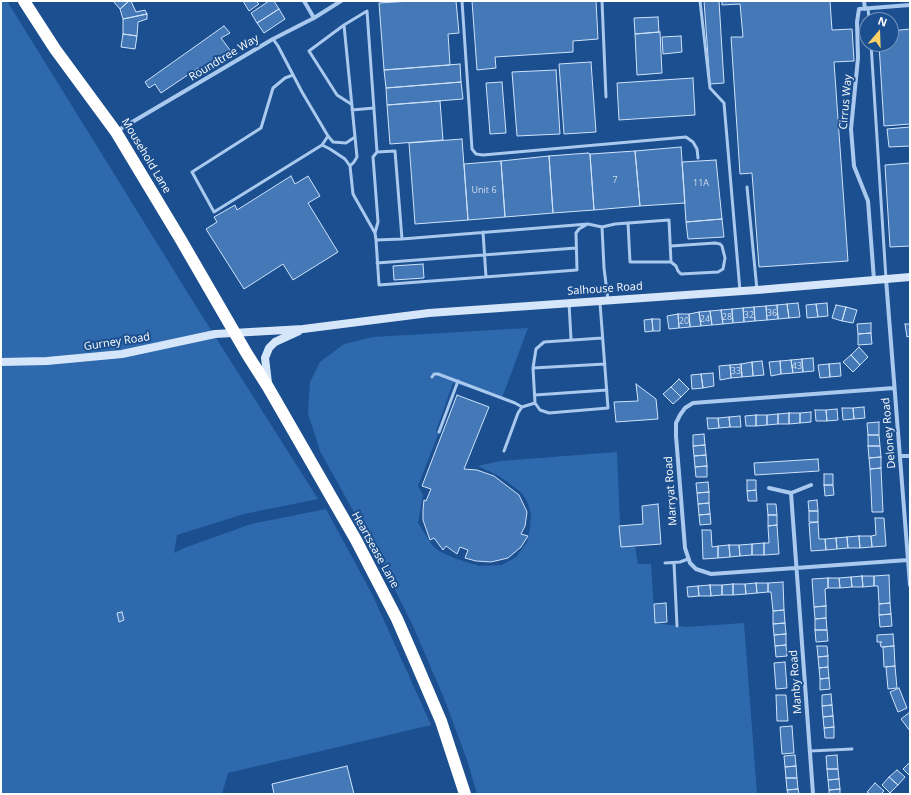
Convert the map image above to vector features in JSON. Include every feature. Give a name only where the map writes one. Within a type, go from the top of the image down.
[{"type":"highway","name":"Mousehold Lane","points":[[24,1],[55,49],[116,132],[234,332]]},
{"type":"highway","name":"Heartsease Lane","points":[[234,332],[268,386],[356,540],[397,619],[441,721],[466,794]]},
{"type":"street","points":[[304,1],[314,18]]},
{"type":"street","name":"Roundtree Way","points":[[116,132],[341,1]]},
{"type":"street","name":"Cirrus Way","points":[[864,1],[866,9],[859,9],[857,22],[858,58],[851,129],[854,166],[868,201],[874,280]]},
{"type":"street","points":[[866,9],[910,6]]},
{"type":"street","name":"Salhouse Road","points":[[234,332],[303,329],[429,313],[757,290],[910,277]]},
{"type":"street","name":"Deloney Road","points":[[886,279],[908,540],[910,585]]},
{"type":"street","name":"Salhouse Road","points":[[268,386],[265,358],[270,348],[281,339],[303,329]]},
{"type":"street","name":"Gurney Road","points":[[1,362],[47,361],[122,354],[203,336],[234,332]]},
{"type":"street","name":"Marryat Road","points":[[688,559],[685,548],[676,436],[676,423],[685,408],[693,403],[894,388]]},
{"type":"street","points":[[900,456],[910,456]]},
{"type":"street","points":[[769,488],[790,493],[811,485]]},
{"type":"street","name":"Manby Road","points":[[790,493],[813,794]]},
{"type":"street","points":[[688,559],[696,569],[711,574],[908,560]]},
{"type":"lane","points":[[462,1],[472,149],[476,154],[483,155],[686,137],[694,142],[697,149],[698,158]]},
{"type":"lane","points":[[602,1],[606,97]]},
{"type":"lane","points":[[700,1],[710,88],[724,103],[740,291]]},
{"type":"lane","points":[[351,104],[337,95],[309,51],[344,25],[367,11],[376,152],[373,156],[378,222],[376,240],[379,285],[577,270],[577,231],[588,224]]},
{"type":"lane","points":[[344,25],[357,157],[350,166]]},
{"type":"lane","points":[[274,39],[292,75],[328,136],[333,142],[340,143],[346,143],[355,137]]},
{"type":"lane","points":[[872,52],[886,279]]},
{"type":"lane","points":[[292,75],[285,78],[272,88],[261,128],[192,172],[214,212],[322,146],[328,136]]},
{"type":"lane","points":[[352,110],[374,108]]},
{"type":"lane","points":[[322,146],[330,149],[345,159],[350,166],[353,194],[376,233]]},
{"type":"lane","points":[[376,152],[395,151],[402,239]]},
{"type":"lane","points":[[747,187],[752,255],[757,290]]},
{"type":"lane","points":[[376,240],[588,224],[602,227],[616,224],[669,220],[670,246],[672,262],[676,266],[678,272],[682,274],[718,272],[723,269],[725,258],[722,246],[715,243],[670,246]]},
{"type":"lane","points":[[628,223],[630,262],[672,262]]},
{"type":"lane","points":[[602,227],[604,268],[602,338],[608,408],[549,413],[540,410],[536,403],[533,368],[536,349],[544,342],[602,338]]},
{"type":"lane","points":[[483,232],[486,277]]},
{"type":"lane","points":[[377,263],[576,248]]},
{"type":"lane","points":[[569,302],[572,339]]},
{"type":"lane","points":[[533,368],[605,364]]},
{"type":"lane","points":[[432,377],[434,374],[438,374],[522,407]]},
{"type":"lane","points":[[439,432],[458,381]]},
{"type":"lane","points":[[535,395],[607,390]]},
{"type":"lane","points":[[504,451],[518,413],[522,407],[536,403]]},
{"type":"lane","points":[[665,564],[680,562],[688,559]]},
{"type":"lane","points":[[674,563],[677,626]]},
{"type":"lane","points":[[810,751],[852,749]]},
{"type":"shaded area","points":[[1,1],[7,1],[199,311],[318,499],[244,514],[177,535],[174,553],[251,524],[326,509],[373,596],[431,725],[228,773],[222,794],[1,794]]},
{"type":"shaded area","points":[[528,328],[502,398],[453,383],[436,431],[439,432],[418,486],[423,495],[418,523],[432,545],[439,551],[454,558],[479,566],[502,565],[516,557],[527,542],[531,514],[527,501],[521,492],[499,476],[478,466],[500,461],[617,452],[621,547],[635,546],[638,564],[651,564],[655,623],[686,627],[744,623],[757,794],[477,794],[467,760],[444,698],[413,626],[376,552],[320,451],[308,413],[310,382],[320,362],[344,344],[373,337]]},
{"type":"building","points":[[113,1],[129,1],[120,9]]},
{"type":"building","points":[[131,1],[136,12],[145,10],[147,14],[123,19],[120,9]]},
{"type":"building","points":[[243,1],[256,1],[259,4],[249,11]]},
{"type":"building","points":[[269,1],[274,1],[279,9],[257,23],[251,13]]},
{"type":"building","points":[[456,1],[459,33],[448,34],[450,65],[384,70],[379,3]]},
{"type":"building","points":[[472,1],[596,1],[598,39],[573,41],[573,52],[495,57],[496,68],[477,70]]},
{"type":"building","points":[[704,1],[719,1],[724,83],[710,84]]},
{"type":"building","points":[[722,1],[830,1],[832,30],[852,29],[854,61],[834,62],[848,261],[759,267],[752,173],[740,174],[731,37],[743,37],[740,4],[722,5]]},
{"type":"building","points":[[279,9],[285,19],[264,33],[257,23]]},
{"type":"building","points":[[147,14],[147,19],[138,22],[137,36],[123,34],[123,19]]},
{"type":"building","points":[[658,17],[659,32],[635,34],[634,18]]},
{"type":"building","points":[[224,26],[230,33],[221,38],[230,50],[201,72],[198,68],[161,93],[155,84],[149,88],[145,82]]},
{"type":"building","points":[[910,29],[910,124],[884,126],[879,52],[899,52],[899,30]]},
{"type":"building","points":[[660,32],[662,73],[637,75],[635,34]]},
{"type":"building","points":[[123,34],[137,36],[135,49],[121,47]]},
{"type":"building","points":[[681,36],[682,52],[663,54],[662,37]]},
{"type":"building","points":[[591,62],[596,132],[564,134],[559,64]]},
{"type":"building","points":[[460,64],[461,82],[386,88],[384,70]]},
{"type":"building","points":[[556,70],[560,134],[517,136],[512,72]]},
{"type":"building","points":[[693,78],[695,115],[619,120],[617,83]]},
{"type":"building","points":[[461,82],[463,99],[387,105],[386,88]]},
{"type":"building","points":[[502,82],[506,133],[490,134],[486,83]]},
{"type":"building","points":[[440,101],[443,140],[390,144],[387,105]]},
{"type":"building","points":[[910,127],[910,146],[889,147],[887,129]]},
{"type":"building","points":[[462,139],[468,220],[415,224],[409,143]]},
{"type":"building","points":[[681,147],[685,203],[640,206],[635,151]]},
{"type":"building","points":[[635,151],[640,206],[594,210],[590,154]]},
{"type":"building","points":[[590,154],[594,210],[553,213],[549,156]]},
{"type":"building","points":[[549,156],[553,213],[505,217],[501,161]]},
{"type":"building","points":[[716,160],[722,219],[686,222],[682,162]]},
{"type":"building","points":[[501,161],[505,217],[468,220],[464,164]]},
{"type":"building","points":[[910,163],[910,246],[890,247],[885,165]]},
{"type":"building","points":[[291,176],[295,184],[308,176],[320,196],[308,203],[338,252],[293,280],[283,264],[244,289],[206,229],[217,222],[214,217],[235,205],[237,210]]},
{"type":"building","points":[[722,219],[724,237],[688,239],[686,222]]},
{"type":"building","points":[[423,264],[424,278],[394,280],[393,266]]},
{"type":"building","points":[[798,303],[800,317],[789,318],[787,304]]},
{"type":"building","points":[[827,303],[828,316],[818,317],[816,304]]},
{"type":"building","points":[[787,304],[789,318],[778,319],[777,305]]},
{"type":"building","points":[[816,304],[818,317],[807,318],[806,305]]},
{"type":"building","points":[[777,305],[778,319],[767,320],[766,306]]},
{"type":"building","points":[[836,305],[846,307],[842,321],[832,318]]},
{"type":"building","points":[[766,306],[767,320],[755,321],[754,307]]},
{"type":"building","points":[[754,307],[755,321],[744,322],[743,308]]},
{"type":"building","points":[[846,307],[857,310],[853,323],[842,321]]},
{"type":"building","points":[[743,308],[744,322],[733,323],[732,309]]},
{"type":"building","points":[[732,309],[733,323],[723,324],[721,310]]},
{"type":"building","points":[[721,310],[723,324],[712,325],[710,311]]},
{"type":"building","points":[[710,311],[712,325],[701,326],[699,312]]},
{"type":"building","points":[[699,312],[701,326],[690,327],[689,314]]},
{"type":"building","points":[[678,314],[689,314],[690,327],[679,328]]},
{"type":"building","points":[[678,314],[679,328],[669,329],[667,316]]},
{"type":"building","points":[[652,319],[653,331],[645,332],[644,320]]},
{"type":"building","points":[[652,319],[660,319],[660,331],[653,331]]},
{"type":"building","points":[[871,323],[871,333],[858,334],[857,324]]},
{"type":"building","points":[[905,324],[910,324],[910,336],[907,337]]},
{"type":"building","points":[[871,333],[872,344],[858,345],[858,334]]},
{"type":"building","points":[[859,347],[868,357],[860,365],[851,355]]},
{"type":"building","points":[[851,355],[860,365],[853,372],[843,362]]},
{"type":"building","points":[[813,358],[814,371],[803,372],[802,359]]},
{"type":"building","points":[[802,359],[803,372],[793,373],[791,360]]},
{"type":"building","points":[[791,360],[793,373],[781,374],[780,361]]},
{"type":"building","points":[[762,361],[764,375],[753,376],[752,362]]},
{"type":"building","points":[[780,361],[781,374],[771,376],[769,362]]},
{"type":"building","points":[[752,362],[753,376],[742,377],[741,364]]},
{"type":"building","points":[[840,363],[841,376],[830,377],[829,364]]},
{"type":"building","points":[[741,364],[742,377],[731,378],[730,365]]},
{"type":"building","points":[[829,364],[830,377],[820,378],[818,365]]},
{"type":"building","points":[[730,365],[731,378],[720,380],[719,366]]},
{"type":"building","points":[[713,373],[714,386],[703,388],[701,374]]},
{"type":"building","points":[[701,374],[703,388],[692,389],[691,375]]},
{"type":"building","points":[[679,379],[689,389],[681,397],[671,387]]},
{"type":"building","points":[[636,384],[656,399],[658,419],[616,422],[614,402],[638,401]]},
{"type":"building","points":[[671,387],[681,397],[673,404],[663,394]]},
{"type":"building","points":[[457,395],[489,407],[464,469],[477,470],[494,476],[519,495],[527,512],[525,526],[521,534],[528,536],[521,547],[508,558],[491,562],[476,561],[465,558],[468,550],[460,547],[457,554],[446,546],[443,550],[434,538],[430,540],[423,520],[424,500],[426,501],[431,489],[422,486]]},
{"type":"building","points":[[864,407],[865,418],[854,419],[853,408]]},
{"type":"building","points":[[842,408],[853,408],[854,419],[843,420]]},
{"type":"building","points":[[837,409],[838,420],[827,421],[826,410]]},
{"type":"building","points":[[815,410],[826,410],[827,421],[816,421]]},
{"type":"building","points":[[811,412],[811,422],[800,423],[800,413]]},
{"type":"building","points":[[789,413],[789,424],[778,424],[778,414]]},
{"type":"building","points":[[789,413],[800,413],[800,423],[789,424]]},
{"type":"building","points":[[778,414],[778,424],[767,425],[767,415]]},
{"type":"building","points":[[756,415],[756,426],[746,426],[745,416]]},
{"type":"building","points":[[756,415],[767,415],[767,425],[756,426]]},
{"type":"building","points":[[740,416],[741,427],[730,427],[729,417]]},
{"type":"building","points":[[729,417],[730,427],[719,428],[718,418]]},
{"type":"building","points":[[707,418],[718,418],[719,428],[708,429]]},
{"type":"building","points":[[879,422],[879,435],[868,435],[867,423]]},
{"type":"building","points":[[704,434],[705,445],[693,446],[693,435]]},
{"type":"building","points":[[868,435],[879,435],[880,446],[868,446]]},
{"type":"building","points":[[705,445],[706,455],[694,456],[693,446]]},
{"type":"building","points":[[868,446],[880,446],[881,457],[869,458]]},
{"type":"building","points":[[706,455],[707,466],[695,467],[694,456]]},
{"type":"building","points":[[881,457],[881,468],[870,469],[869,458]]},
{"type":"building","points":[[818,459],[819,471],[755,475],[754,463]]},
{"type":"building","points":[[707,466],[707,477],[696,477],[695,467]]},
{"type":"building","points":[[881,468],[883,512],[872,512],[870,469]]},
{"type":"building","points":[[824,474],[833,474],[833,485],[824,485]]},
{"type":"building","points":[[747,480],[756,480],[756,490],[747,491]]},
{"type":"building","points":[[708,482],[709,492],[697,493],[696,483]]},
{"type":"building","points":[[824,485],[833,485],[834,495],[825,496]]},
{"type":"building","points":[[756,490],[757,501],[748,501],[747,491]]},
{"type":"building","points":[[709,492],[709,503],[698,504],[697,493]]},
{"type":"building","points":[[817,500],[818,511],[809,511],[808,501]]},
{"type":"building","points":[[709,503],[710,514],[699,515],[698,504]]},
{"type":"building","points":[[658,504],[661,544],[621,547],[619,526],[643,524],[642,506]]},
{"type":"building","points":[[767,504],[776,504],[777,515],[768,515]]},
{"type":"building","points":[[809,511],[818,511],[818,522],[809,522]]},
{"type":"building","points":[[710,514],[711,524],[700,525],[699,515]]},
{"type":"building","points":[[768,515],[777,515],[777,525],[768,526]]},
{"type":"building","points":[[875,518],[884,518],[886,546],[872,547],[871,536],[876,535]]},
{"type":"building","points":[[818,522],[819,539],[825,539],[826,550],[811,551],[809,523]]},
{"type":"building","points":[[777,525],[779,554],[764,555],[764,543],[769,543],[768,526]]},
{"type":"building","points":[[702,530],[711,530],[712,547],[718,546],[718,558],[703,559]]},
{"type":"building","points":[[859,536],[860,548],[848,548],[847,537]]},
{"type":"building","points":[[859,536],[871,536],[872,547],[860,548]]},
{"type":"building","points":[[847,537],[848,548],[837,549],[836,538]]},
{"type":"building","points":[[836,538],[837,549],[826,550],[825,539]]},
{"type":"building","points":[[764,543],[764,555],[752,555],[752,544]]},
{"type":"building","points":[[752,544],[752,555],[740,556],[739,545]]},
{"type":"building","points":[[729,545],[730,557],[718,558],[718,546]]},
{"type":"building","points":[[729,545],[739,545],[740,556],[730,557]]},
{"type":"building","points":[[889,575],[890,603],[879,604],[878,586],[874,586],[874,576]]},
{"type":"building","points":[[862,576],[874,576],[874,586],[863,587]]},
{"type":"building","points":[[862,576],[863,587],[852,587],[851,577]]},
{"type":"building","points":[[851,577],[852,587],[840,588],[839,578]]},
{"type":"building","points":[[828,578],[828,588],[825,589],[826,606],[814,607],[812,579]]},
{"type":"building","points":[[828,578],[839,578],[840,588],[828,588]]},
{"type":"building","points":[[783,582],[784,610],[773,611],[771,592],[768,592],[768,583]]},
{"type":"building","points":[[756,583],[768,583],[768,592],[757,593]]},
{"type":"building","points":[[756,583],[757,593],[746,594],[745,584]]},
{"type":"building","points":[[733,584],[745,584],[746,594],[733,595]]},
{"type":"building","points":[[733,584],[733,595],[722,595],[722,585]]},
{"type":"building","points":[[710,585],[711,596],[699,596],[698,586]]},
{"type":"building","points":[[710,585],[722,585],[722,595],[711,596]]},
{"type":"building","points":[[698,586],[699,596],[688,597],[687,587]]},
{"type":"building","points":[[666,603],[667,622],[655,623],[654,604]]},
{"type":"building","points":[[890,603],[891,614],[879,615],[879,604]]},
{"type":"building","points":[[826,606],[826,618],[815,619],[814,607]]},
{"type":"building","points":[[784,610],[785,623],[773,624],[773,611]]},
{"type":"building","points":[[122,612],[124,620],[119,622],[117,613]]},
{"type":"building","points":[[891,614],[892,626],[880,627],[879,615]]},
{"type":"building","points":[[826,618],[827,630],[815,630],[815,619]]},
{"type":"building","points":[[785,623],[786,634],[774,635],[773,624]]},
{"type":"building","points":[[815,630],[827,630],[828,641],[816,642]]},
{"type":"building","points":[[786,634],[786,645],[775,646],[774,635]]},
{"type":"building","points":[[893,634],[894,646],[881,647],[880,643],[882,642],[877,642],[877,635]]},
{"type":"building","points":[[786,645],[787,656],[776,657],[775,646]]},
{"type":"building","points":[[817,646],[827,646],[828,656],[818,657]]},
{"type":"building","points":[[894,646],[895,666],[884,667],[883,647]]},
{"type":"building","points":[[828,656],[828,667],[819,668],[818,657]]},
{"type":"building","points":[[785,662],[787,688],[776,689],[774,663]]},
{"type":"building","points":[[895,666],[897,688],[888,689],[886,667]]},
{"type":"building","points":[[828,667],[829,678],[820,679],[819,668]]},
{"type":"building","points":[[829,678],[830,689],[820,690],[820,679]]},
{"type":"building","points":[[899,688],[907,708],[898,712],[890,692]]},
{"type":"building","points":[[831,694],[832,705],[822,706],[822,695]]},
{"type":"building","points":[[776,695],[786,695],[788,721],[777,721]]},
{"type":"building","points":[[832,705],[833,716],[823,717],[822,706]]},
{"type":"building","points":[[910,712],[910,731],[901,719]]},
{"type":"building","points":[[833,716],[834,727],[824,728],[823,717]]},
{"type":"building","points":[[792,726],[794,753],[782,754],[780,727]]},
{"type":"building","points":[[834,727],[834,738],[825,738],[824,728]]},
{"type":"building","points":[[795,755],[796,766],[785,767],[784,756]]},
{"type":"building","points":[[837,755],[838,769],[827,769],[826,756]]},
{"type":"building","points":[[910,762],[910,776],[903,769]]},
{"type":"building","points":[[347,766],[354,794],[274,794],[272,784]]},
{"type":"building","points":[[796,766],[797,778],[786,778],[785,767]]},
{"type":"building","points":[[827,769],[838,769],[839,779],[828,780]]},
{"type":"building","points":[[897,770],[905,777],[898,785],[889,777]]},
{"type":"building","points":[[889,777],[898,785],[890,793],[882,785]]},
{"type":"building","points":[[786,778],[797,778],[798,789],[787,790]]},
{"type":"building","points":[[839,779],[840,789],[829,790],[828,780]]},
{"type":"building","points":[[875,783],[884,791],[881,794],[870,794],[867,792]]},
{"type":"building","points":[[798,789],[799,794],[788,794],[787,790]]},
{"type":"building","points":[[840,789],[840,794],[829,794],[829,790]]}]
